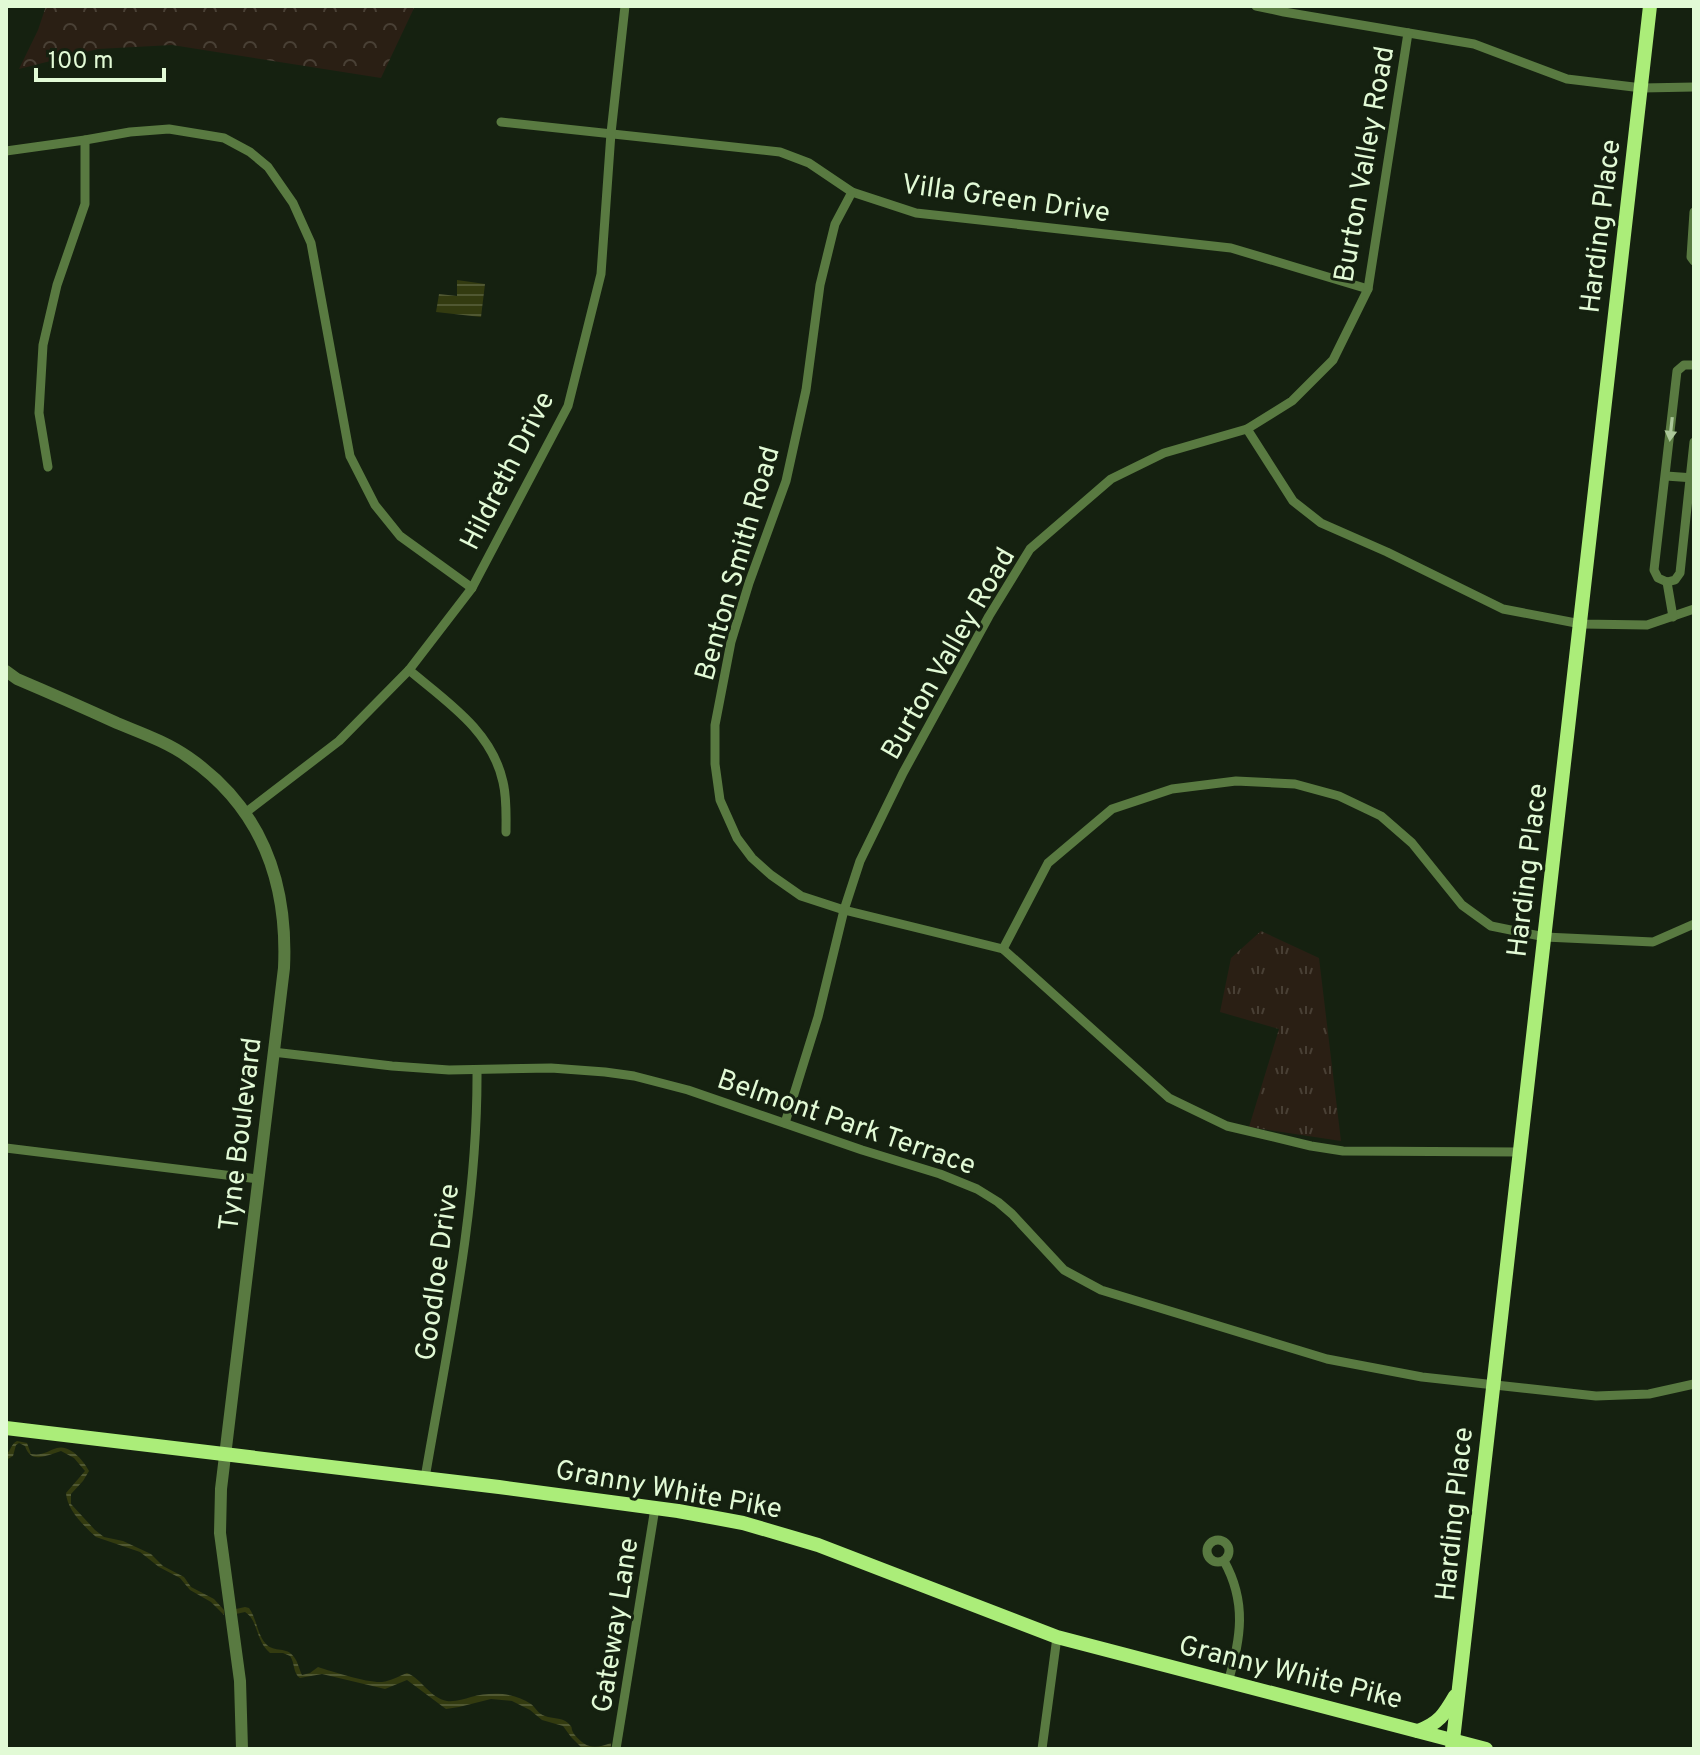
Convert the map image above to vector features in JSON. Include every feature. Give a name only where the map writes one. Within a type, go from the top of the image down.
[{"type":"main road","name":"Harding Place","points":[[1452,1744],[1650,6]]},
{"type":"main road","name":"Granny White Pike","points":[[6,1428],[425,1478],[724,1519],[780,1532],[832,1550],[1057,1637],[1418,1731],[1452,1744],[1486,1749]]},
{"type":"main road","points":[[1418,1731],[1438,1720],[1459,1688]]},
{"type":"street","name":"Hildreth Drive","points":[[245,813],[339,741],[409,670],[472,588],[568,406],[601,274],[611,133],[625,6]]},
{"type":"street","points":[[1256,6],[1474,44],[1567,79],[1642,88],[1694,87]]},
{"type":"street","name":"Burton Valley Road","points":[[785,1123],[818,1017],[844,910],[860,861],[903,773],[989,616],[1030,549],[1111,479],[1164,453],[1247,429],[1292,401],[1333,360],[1368,289],[1408,33]]},
{"type":"street","name":"Villa Green Drive","points":[[501,122],[780,152],[809,163],[852,192],[916,213],[1231,248],[1368,289]]},
{"type":"street","points":[[6,151],[169,129],[224,138],[250,152],[268,167],[293,203],[311,243],[348,450],[361,478],[375,505],[400,536],[472,588]]},
{"type":"street","points":[[48,467],[39,413],[43,345],[57,285],[85,204],[85,140]]},
{"type":"street","name":"Benton Smith Road","points":[[852,192],[835,224],[820,285],[806,390],[786,481],[733,636],[715,725],[715,764],[720,800],[737,838],[752,858],[801,896],[844,910],[1003,949],[1169,1098],[1227,1126],[1343,1151],[1520,1152]]},
{"type":"street","points":[[1694,212],[1691,257],[1694,261]]},
{"type":"street","points":[[1694,365],[1684,365],[1677,371],[1654,570],[1658,578],[1667,582],[1675,580],[1680,573],[1691,500],[1694,442]]},
{"type":"street","points":[[1247,429],[1293,501],[1321,523],[1503,609],[1581,624],[1647,625],[1694,609]]},
{"type":"street","points":[[1666,476],[1692,478]]},
{"type":"street","points":[[1667,582],[1673,617]]},
{"type":"street","points":[[409,670],[468,720],[487,743],[502,777],[506,832]]},
{"type":"street","name":"Tyne Boulevard","points":[[6,671],[17,679],[177,750],[219,782],[258,834],[279,887],[285,941],[284,968],[221,1489],[220,1533],[240,1681],[242,1749]]},
{"type":"street","points":[[1003,949],[1048,863],[1112,809],[1172,789],[1236,781],[1295,784],[1339,796],[1381,816],[1412,843],[1462,905],[1491,926],[1545,937],[1653,942],[1694,924]]},
{"type":"street","name":"Belmont Park Terrace","points":[[273,1052],[449,1070],[551,1068],[634,1076],[688,1090],[940,1174],[985,1193],[1012,1214],[1064,1270],[1101,1290],[1345,1363],[1422,1377],[1596,1396],[1649,1394],[1694,1384]]},
{"type":"street","name":"Goodloe Drive","points":[[425,1478],[463,1258],[475,1145],[477,1070]]},
{"type":"street","points":[[6,1148],[258,1179]]},
{"type":"street","name":"Gateway Lane","points":[[616,1749],[655,1508]]},
{"type":"street","points":[[1224,1561],[1236,1592],[1240,1626],[1228,1682]]},
{"type":"street","points":[[1042,1749],[1057,1637]]},
{"type":"green space","points":[[46,6],[415,6],[381,78],[172,45],[98,49],[19,69]]},
{"type":"green space","points":[[1261,931],[1319,958],[1341,1141],[1249,1127],[1279,1029],[1220,1012],[1231,958]]},
{"type":"shaded area","points":[[457,280],[485,284],[481,317],[436,312],[439,294],[457,296]]},
{"type":"shaded area","points":[[17,1441],[27,1443],[31,1454],[42,1454],[62,1447],[76,1454],[89,1471],[71,1494],[71,1504],[104,1537],[123,1541],[151,1554],[163,1566],[184,1577],[191,1587],[214,1599],[224,1610],[224,1615],[211,1602],[190,1590],[180,1578],[140,1552],[96,1537],[86,1528],[67,1499],[66,1493],[85,1471],[74,1458],[61,1451],[35,1457],[28,1452],[25,1446],[19,1443],[13,1456],[6,1460],[6,1455]]},
{"type":"shaded area","points":[[245,1607],[252,1612],[266,1644],[291,1654],[302,1675],[318,1667],[382,1682],[407,1673],[447,1701],[486,1694],[509,1695],[531,1704],[543,1715],[565,1721],[578,1739],[587,1745],[595,1747],[611,1743],[611,1748],[583,1749],[563,1726],[542,1720],[512,1701],[491,1699],[446,1709],[407,1680],[385,1689],[322,1674],[300,1678],[290,1656],[270,1653],[249,1616],[245,1612],[236,1614],[236,1609]]}]
